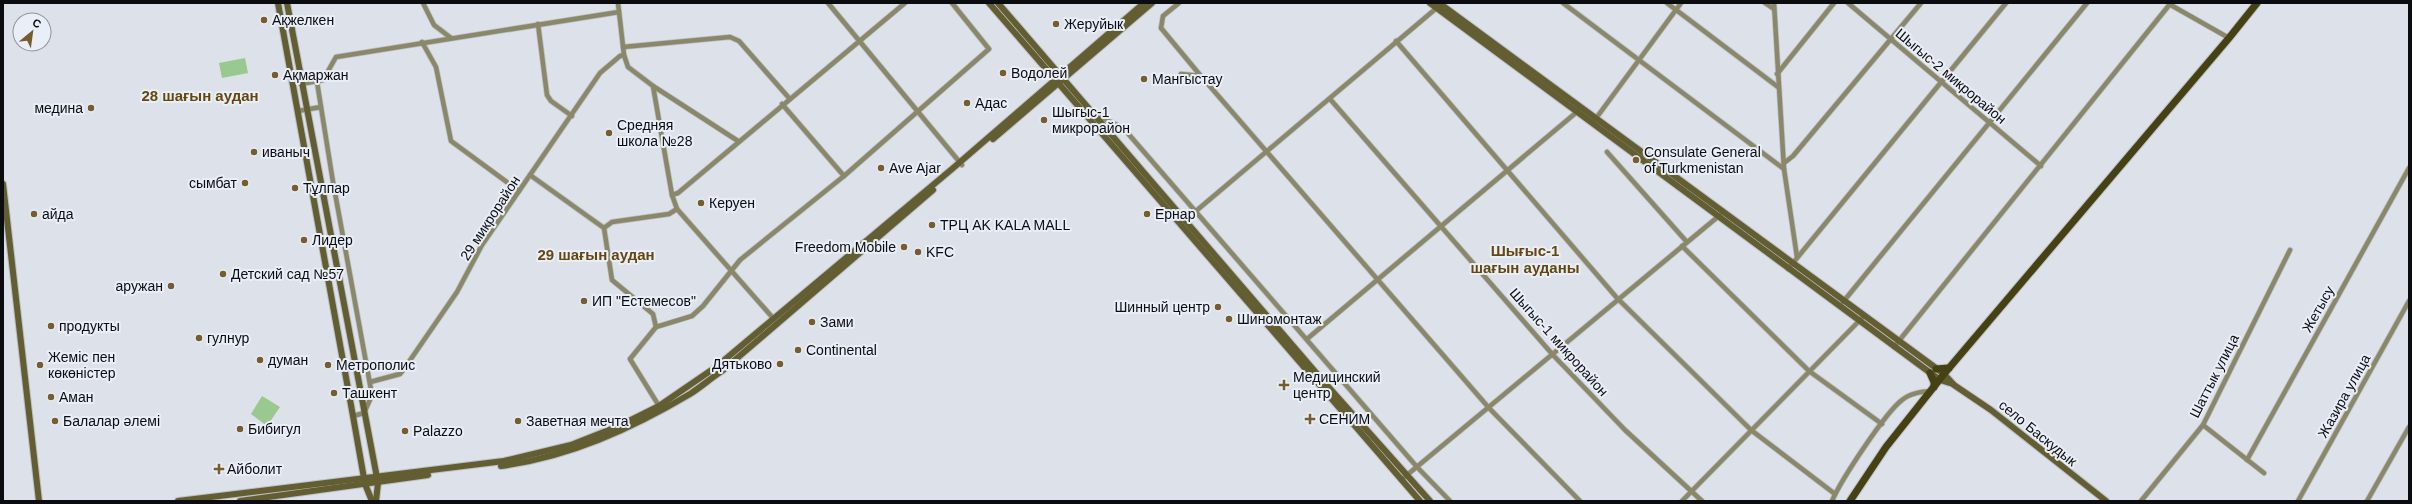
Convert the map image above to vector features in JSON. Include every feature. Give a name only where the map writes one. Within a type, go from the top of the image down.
[{"type":"main road","points":[[278,3],[365,481],[372,501]]},
{"type":"main road","points":[[287,3],[301,84],[377,480],[376,501]]},
{"type":"main road","points":[[989,3],[1056,82],[1404,478],[1420,501]]},
{"type":"main road","points":[[998,3],[1094,114],[1321,384]]},
{"type":"main road","points":[[1062,77],[1144,3]]},
{"type":"main road","points":[[178,501],[377,480],[485,466],[571,445],[660,408],[716,367],[775,320],[1056,82],[1152,3]]},
{"type":"main road","points":[[1430,3],[1440,5],[1790,266],[1859,322],[1896,344]]},
{"type":"main road","points":[[1850,501],[1871,468],[1932,389],[2230,38],[2257,3]]},
{"type":"main road","points":[[3,184],[39,501]]},
{"type":"main road","points":[[1790,266],[1844,301],[1896,344]]},
{"type":"main road","name":"село Баскудык","points":[[1896,344],[1991,410],[2106,501]]},
{"type":"main road","points":[[1932,389],[1934,382],[1933,371],[1950,368]]},
{"type":"main road","points":[[1404,478],[1430,501]]},
{"type":"main road","points":[[240,501],[365,481]]},
{"type":"street","points":[[423,3],[434,25],[451,38]]},
{"type":"street","points":[[618,3],[624,55],[628,67],[653,86],[738,142]]},
{"type":"street","points":[[828,3],[961,164]]},
{"type":"street","points":[[672,195],[678,193],[789,98],[905,3]]},
{"type":"street","points":[[660,408],[630,358],[656,327],[692,316],[703,306],[740,260],[844,176],[989,49],[952,3]]},
{"type":"street","points":[[1179,3],[1163,16],[1160,28],[1379,279],[1489,408],[1580,501]]},
{"type":"street","points":[[1563,3],[1784,169]]},
{"type":"street","points":[[1666,3],[1778,87]]},
{"type":"street","points":[[1594,120],[1681,3]]},
{"type":"street","points":[[1765,3],[1774,10]]},
{"type":"street","points":[[1774,3],[1777,74],[1784,169],[1797,257]]},
{"type":"street","points":[[1777,74],[1834,3]]},
{"type":"street","name":"Шыгыс-2 микрорайон","points":[[1848,3],[2041,166]]},
{"type":"street","points":[[1784,163],[1793,156],[1921,3]]},
{"type":"street","points":[[1790,266],[1943,82],[2006,3]]},
{"type":"street","points":[[1839,306],[2087,3]]},
{"type":"street","points":[[1896,344],[2041,166],[2169,4],[2230,38]]},
{"type":"street","points":[[1196,211],[1268,152],[1396,41],[1440,5]]},
{"type":"street","points":[[301,84],[323,80],[336,57],[422,42],[619,12]]},
{"type":"street","points":[[538,24],[547,95],[551,101],[572,116]]},
{"type":"street","points":[[623,47],[730,38],[739,40],[789,98]]},
{"type":"street","points":[[1396,41],[1617,298],[1751,430],[1835,494]]},
{"type":"street","points":[[422,42],[436,67],[451,141],[519,191]]},
{"type":"street","name":"29 микрорайон","points":[[370,382],[400,374],[404,369],[458,292],[482,245],[572,116],[600,73],[620,56],[624,55]]},
{"type":"street","points":[[1181,74],[1201,76]]},
{"type":"street","points":[[317,82],[333,182],[372,395],[364,413],[353,416]]},
{"type":"street","points":[[653,86],[672,195],[677,209],[775,320]]},
{"type":"street","name":"Шыгыс-1 микрорайон","points":[[1330,99],[1442,225],[1553,355],[1625,430],[1702,501]]},
{"type":"street","points":[[782,104],[844,176]]},
{"type":"street","points":[[298,111],[321,107]]},
{"type":"street","points":[[1307,339],[1580,109]]},
{"type":"street","points":[[1085,114],[1094,114],[1118,124],[1125,130],[1417,467],[1450,501]]},
{"type":"street","points":[[1607,152],[1686,242]]},
{"type":"street","name":"Жетысу","points":[[2247,460],[2409,168]]},
{"type":"street","points":[[530,176],[604,228],[612,280],[653,314],[656,327]]},
{"type":"street","points":[[604,228],[612,222],[669,214],[677,209]]},
{"type":"street","points":[[1404,478],[1553,355],[1617,298],[1721,214]]},
{"type":"street","points":[[1682,246],[1809,371],[1882,424]]},
{"type":"street","name":"Шаттык улица","points":[[2141,501],[2203,425],[2290,250]]},
{"type":"street","name":"Жазира улица","points":[[2298,501],[2409,302]]},
{"type":"street","points":[[1682,501],[1864,316]]},
{"type":"street","points":[[1832,501],[1835,494],[1882,424],[1902,399],[1916,393],[1932,389]]},
{"type":"street","points":[[2203,425],[2264,473]]},
{"type":"street","points":[[2367,501],[2409,427]]},
{"type":"green space","points":[[245,58],[248,73],[222,78],[219,63]]},
{"type":"green space","points":[[262,396],[280,407],[267,426],[251,414]]},
{"type":"place","name":"Ақжелкен","points":[[264,20]]},
{"type":"place","name":"Жеруйык","points":[[1056,24]]},
{"type":"place","name":"Водолей","points":[[1003,73]]},
{"type":"place","name":"Ақмаржан","points":[[275,75]]},
{"type":"place","name":"Мангыстау","points":[[1144,79]]},
{"type":"place","name":"Адас","points":[[967,103]]},
{"type":"place","name":"медина","points":[[91,108]]},
{"type":"place","name":"Шыгыс-1 микрорайон","points":[[1044,120]]},
{"type":"place","name":"Средняя школа №28","points":[[609,133]]},
{"type":"place","name":"иваныч","points":[[254,152]]},
{"type":"place","name":"Consulate General of Turkmenistan","points":[[1636,160]]},
{"type":"place","name":"Ave Ajar","points":[[881,168]]},
{"type":"place","name":"сымбат","points":[[245,183]]},
{"type":"place","name":"Тұлпар","points":[[295,188]]},
{"type":"place","name":"Керуен","points":[[701,203]]},
{"type":"place","name":"айда","points":[[34,214]]},
{"type":"place","name":"Ернар","points":[[1147,214]]},
{"type":"place","name":"ТРЦ AK KALA MALL","points":[[932,225]]},
{"type":"place","name":"Лидер","points":[[304,240]]},
{"type":"place","name":"Freedom Mobile","points":[[904,247]]},
{"type":"place","name":"KFC","points":[[918,252]]},
{"type":"place","name":"Детский сад №57","points":[[223,274]]},
{"type":"place","name":"аружан","points":[[171,286]]},
{"type":"place","name":"ИП \"Естемесов\"","points":[[584,301]]},
{"type":"place","name":"Шинный центр","points":[[1218,307]]},
{"type":"place","name":"Шиномонтаж","points":[[1229,319]]},
{"type":"place","name":"Зами","points":[[812,322]]},
{"type":"place","name":"продукты","points":[[51,326]]},
{"type":"place","name":"гулнур","points":[[199,338]]},
{"type":"place","name":"Continental","points":[[798,350]]},
{"type":"place","name":"думан","points":[[260,360]]},
{"type":"place","name":"Дятьково","points":[[780,364]]},
{"type":"place","name":"Жеміс пен көкөністер","points":[[40,365]]},
{"type":"place","name":"Метрополис","points":[[328,365]]},
{"type":"place","name":"Медицинский центр","points":[[1284,385]]},
{"type":"place","name":"Ташкент","points":[[334,393]]},
{"type":"place","name":"Аман","points":[[51,397]]},
{"type":"place","name":"СЕНИМ","points":[[1310,419]]},
{"type":"place","name":"Балалар әлемі","points":[[55,421]]},
{"type":"place","name":"Заветная мечта","points":[[518,421]]},
{"type":"place","name":"Бибигул","points":[[240,429]]},
{"type":"place","name":"Palazzo","points":[[405,431]]},
{"type":"place","name":"Айболит","points":[[219,469]]},
{"type":"district","name":"28 шағын аудан","points":[[200,95]]},
{"type":"district","name":"29 шағын аудан","points":[[596,254]]},
{"type":"district","name":"Шығыс-1 шағын ауданы","points":[[1525,258]]}]
